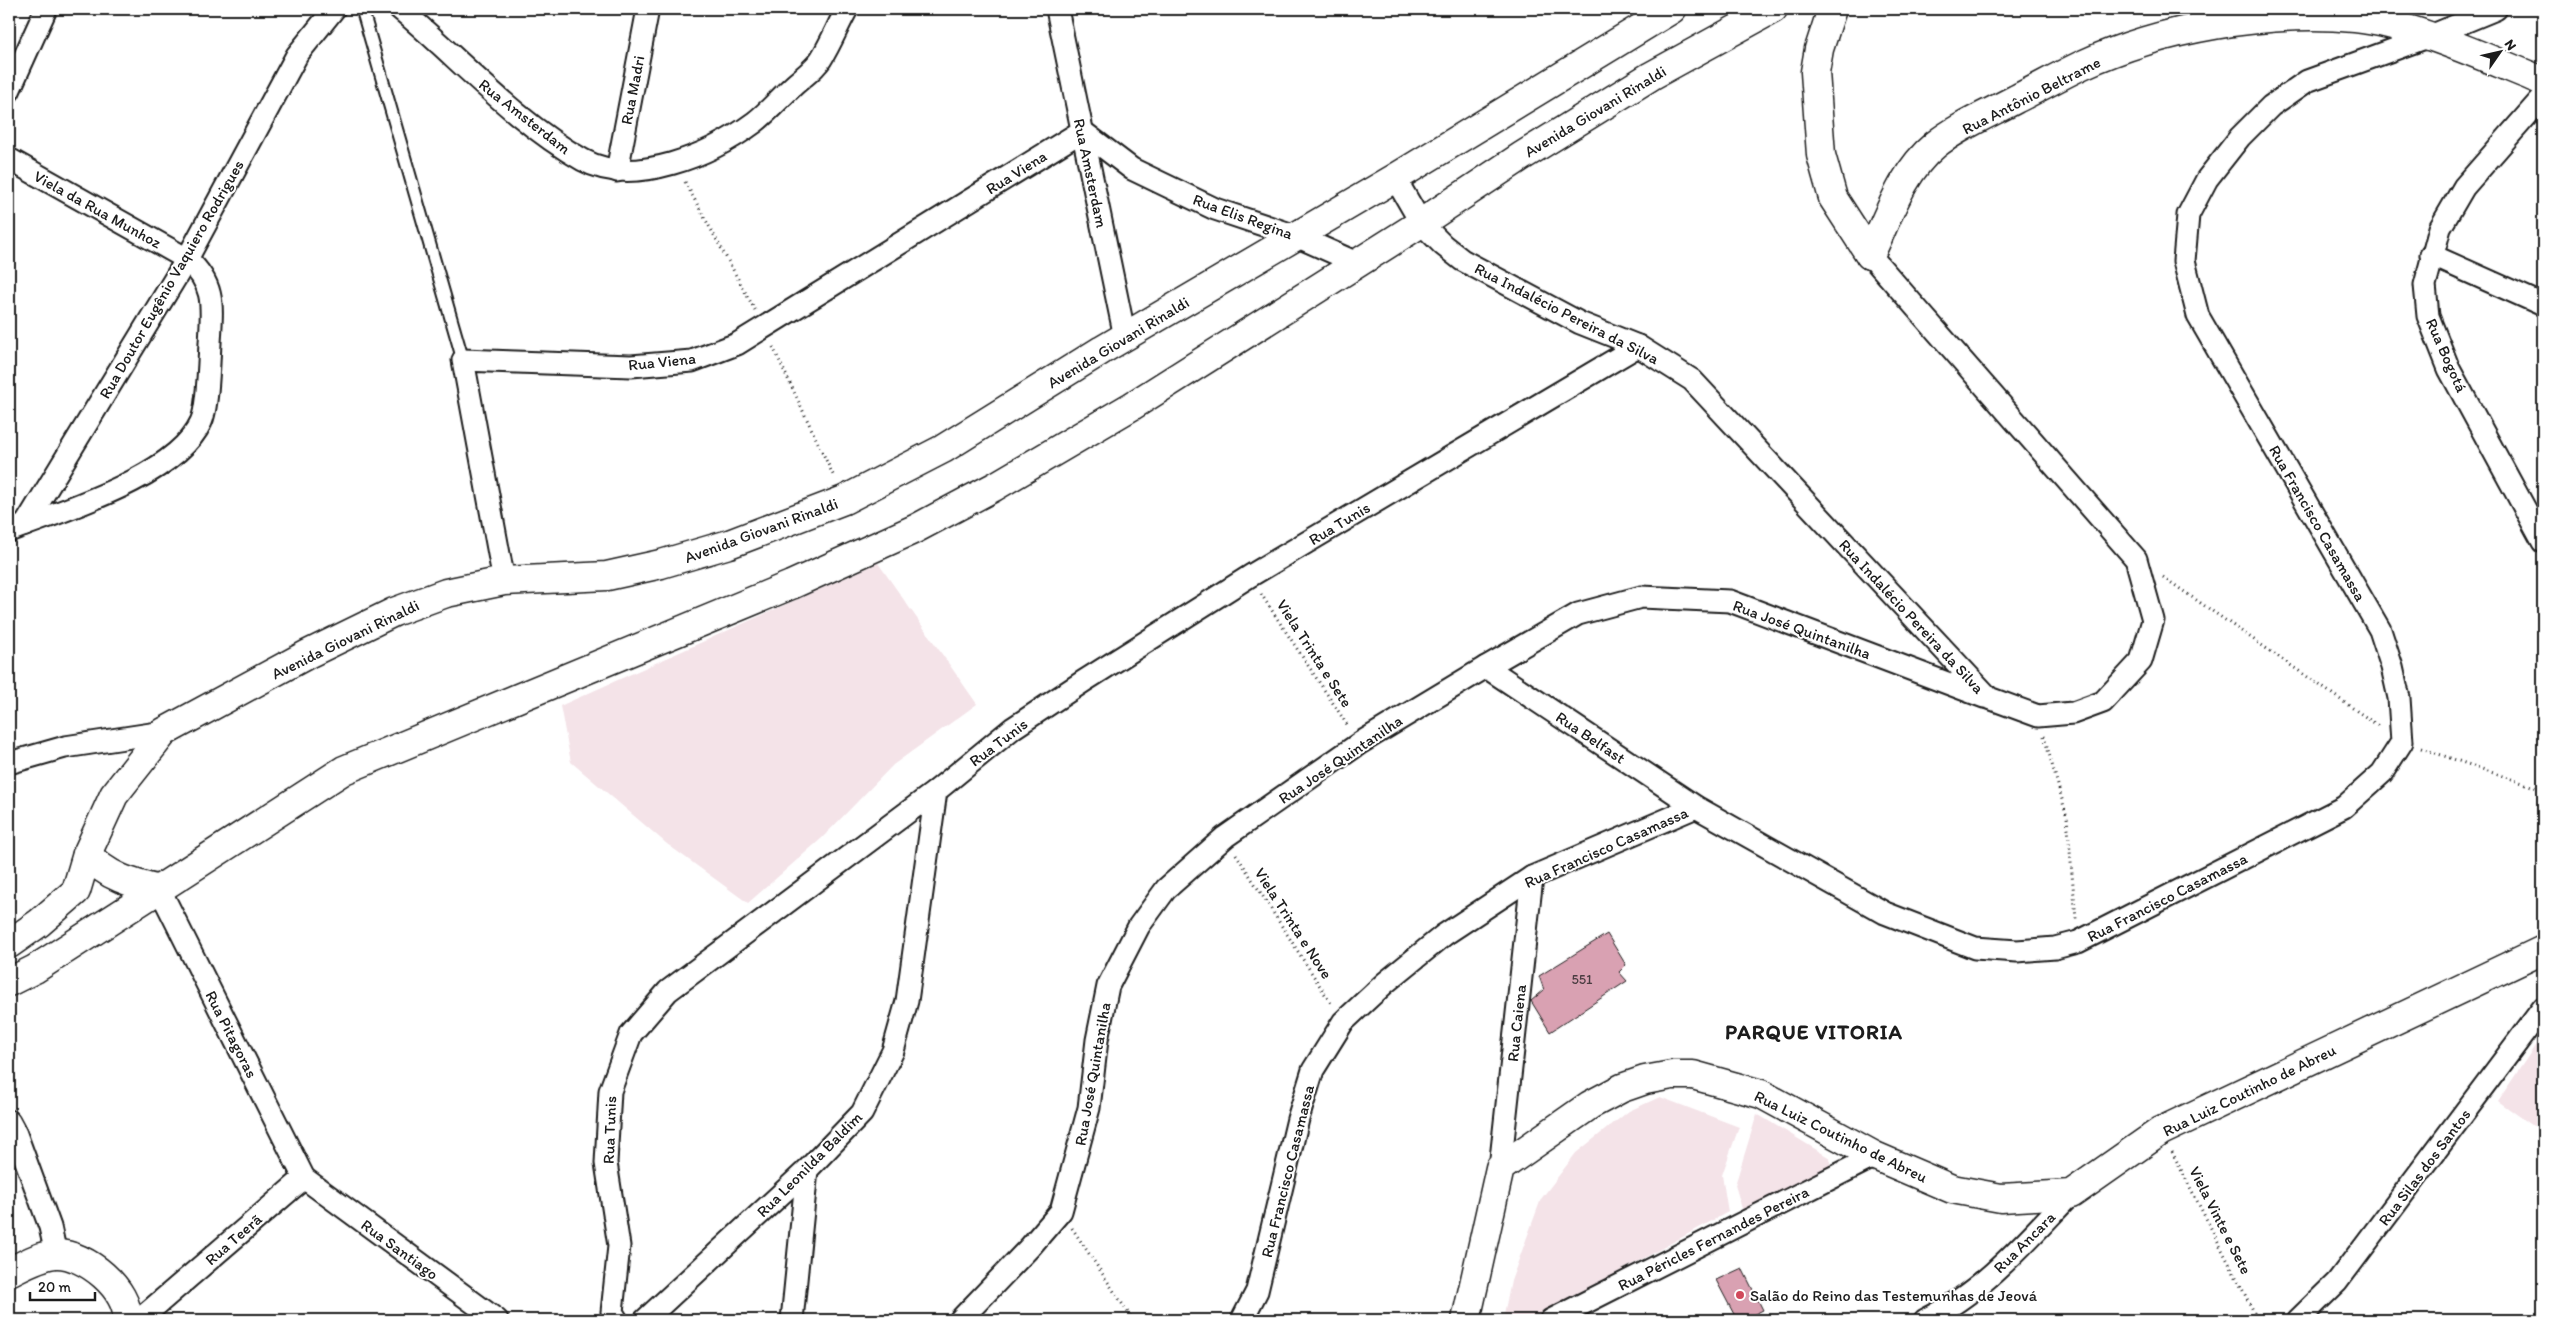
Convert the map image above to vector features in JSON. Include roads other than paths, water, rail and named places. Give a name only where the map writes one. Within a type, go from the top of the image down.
[{"type":"street","points":[[9,91],[46,9]]},
{"type":"street","name":"Rua Doutor Eugênio Vaquiero Rodrigues","points":[[17,528],[187,259],[297,55],[334,9]]},
{"type":"street","name":"Rua Amsterdam","points":[[400,9],[461,65],[544,134],[584,161],[617,171],[648,169],[675,164],[724,141],[755,121],[820,60],[847,9]]},
{"type":"street","name":"Rua Madri","points":[[617,171],[648,9]]},
{"type":"street","name":"Rua Amsterdam","points":[[1057,9],[1125,337]]},
{"type":"street","name":"Avenida Giovani Rinaldi","points":[[9,944],[39,923],[76,891],[87,854],[114,796],[164,732],[308,654],[394,612],[446,594],[504,581],[608,576],[661,564],[729,544],[835,503],[943,449],[1125,337],[1395,178],[1672,9]]},
{"type":"street","name":"Avenida Giovani Rinaldi","points":[[9,982],[35,970],[344,770],[782,589],[915,529],[994,487],[1132,406],[1522,156],[1651,76],[1773,9]]},
{"type":"street","name":"Rua Indalécio Pereira da Silva","points":[[1421,222],[1443,245],[1462,260],[1580,323],[1638,346],[1692,380],[1989,698],[2038,716],[2073,714],[2103,702],[2141,661],[2153,620],[2136,559],[1870,255],[1833,198],[1821,154],[1815,72],[1819,49],[1832,9]]},
{"type":"street","name":"Rua Francisco Casamassa","points":[[1242,1320],[1258,1291],[1298,1119],[1312,1070],[1343,1022],[1385,983],[1444,935],[1532,877],[1696,807],[1885,913],[1975,948],[2017,951],[2055,948],[2078,942],[2344,807],[2382,773],[2402,742],[2398,698],[2392,667],[2380,630],[2198,316],[2184,261],[2188,215],[2207,179],[2240,136],[2271,106],[2307,82],[2428,37],[2496,9]]},
{"type":"street","name":"Rua Antônio Beltrame","points":[[1870,255],[1905,180],[1934,146],[1985,115],[2083,65],[2137,45],[2216,23],[2296,16],[2356,18],[2398,26],[2543,81]]},
{"type":"street","name":"Rua Bogotá","points":[[2541,533],[2450,369],[2428,316],[2425,285],[2431,254],[2440,228],[2464,187],[2543,98]]},
{"type":"street","name":"Rua Viena","points":[[464,360],[631,366],[692,361],[737,344],[1082,131]]},
{"type":"street","name":"Rua Elis Regina","points":[[1082,131],[1132,168],[1198,201],[1215,209],[1296,236],[1357,263]]},
{"type":"street","name":"Viela da Rua Munhoz","points":[[9,159],[187,259],[202,273],[212,305],[208,378],[202,422],[188,440],[147,475],[17,528]]},
{"type":"street","points":[[1395,178],[1421,222]]},
{"type":"street","points":[[2431,254],[2543,305]]},
{"type":"street","name":"Rua Tunis","points":[[611,1318],[619,1246],[606,1163],[610,1091],[632,1034],[668,991],[936,790],[1013,728],[1250,576],[1638,346]]},
{"type":"street","points":[[464,360],[504,581]]},
{"type":"street","name":"Rua José Quintanilha","points":[[960,1320],[1030,1247],[1061,1211],[1090,1108],[1097,1040],[1108,986],[1139,926],[1166,889],[1225,837],[1360,743],[1486,666],[1578,614],[1641,597],[1730,601],[1989,698]]},
{"type":"street","name":"Rua Belfast","points":[[1486,666],[1696,807]]},
{"type":"street","points":[[9,764],[64,748],[164,732]]},
{"type":"street","name":"Rua Leonilda Baldim","points":[[645,1320],[807,1170],[862,1113],[893,1051],[908,1001],[936,790]]},
{"type":"street","points":[[87,854],[98,866],[110,874],[128,882],[160,890]]},
{"type":"street","name":"Rua Caiena","points":[[1500,1168],[1532,877]]},
{"type":"street","name":"Rua Pitagoras","points":[[160,890],[304,1178]]},
{"type":"street","name":"Rua Luiz Coutinho de Abreu","points":[[1500,1168],[1590,1105],[1622,1088],[1645,1080],[1672,1075],[1693,1075],[1761,1094],[1874,1156],[1952,1189],[2001,1198],[2071,1194],[2161,1131],[2543,950]]},
{"type":"street","name":"Rua Silas dos Santos","points":[[2298,1320],[2337,1282],[2543,1008]]},
{"type":"street","points":[[9,1121],[16,1134],[50,1227],[56,1254]]},
{"type":"street","name":"Rua Péricles Fernandes Pereira","points":[[1551,1320],[1874,1156]]},
{"type":"street","points":[[1466,1320],[1500,1168]]},
{"type":"street","points":[[792,1320],[807,1170]]},
{"type":"street","name":"Rua Teerã","points":[[139,1320],[304,1178]]},
{"type":"street","name":"Rua Santiago","points":[[304,1178],[497,1320]]},
{"type":"street","name":"Rua Ancara","points":[[1925,1320],[1940,1313],[1998,1270],[2071,1194]]},
{"type":"street","points":[[9,1272],[37,1258],[56,1254],[77,1257],[100,1272],[122,1296],[127,1320]]},
{"type":"lane","points":[[362,9],[464,360]]},
{"type":"place","name":"Salão do Reino das Testemunhas de Jeová","points":[[1740,1295]]},
{"type":"district","name":"PARQUE VITORIA","points":[[1814,1032]]}]
